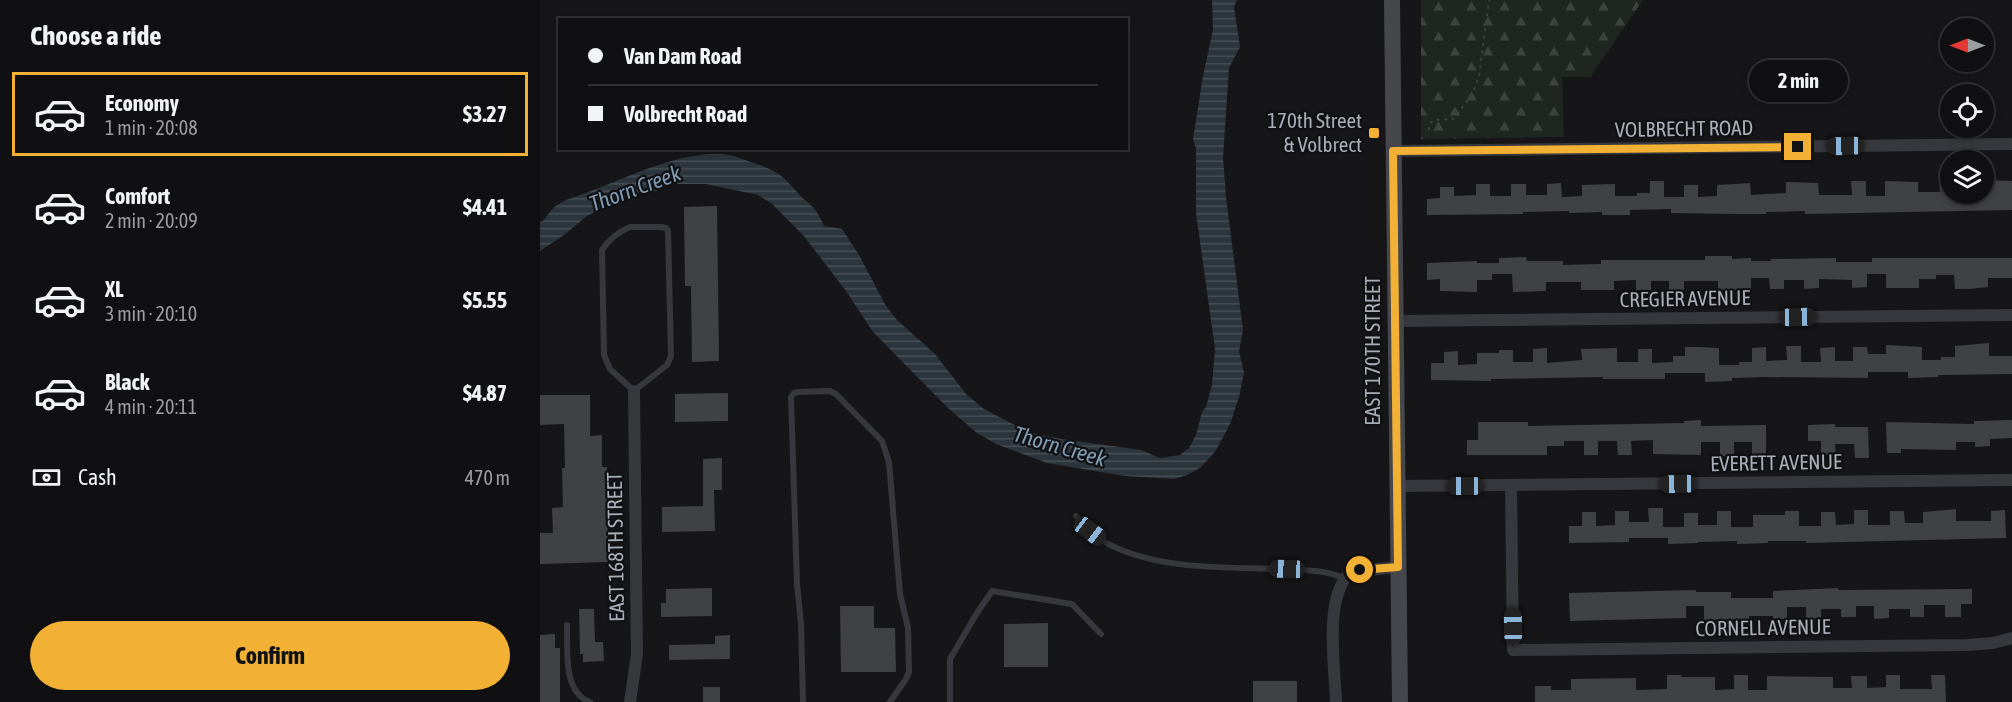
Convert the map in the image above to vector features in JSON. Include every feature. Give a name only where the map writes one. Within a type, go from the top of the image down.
[{"type":"street","name":"EAST 170TH STREET","points":[[1392,0],[1400,702]]},
{"type":"street","name":"VOLBRECHT ROAD","points":[[1393,151],[2012,144]]},
{"type":"street","name":"CREGIER AVENUE","points":[[1395,321],[2012,315]]},
{"type":"street","name":"EAST 168TH STREET","points":[[630,702],[637,654],[634,391]]},
{"type":"street","name":"EVERETT AVENUE","points":[[1396,486],[2012,480]]},
{"type":"street","name":"CORNELL AVENUE","points":[[1511,486],[1513,650],[1967,645],[1993,643],[2012,638]]},
{"type":"street","points":[[1336,702],[1333,614],[1335,597],[1344,578],[1351,572],[1398,567]]},
{"type":"lane","points":[[630,227],[666,228],[668,231],[671,356],[667,365],[634,391],[610,369],[604,356],[602,250],[618,232],[630,227]]},
{"type":"lane","points":[[803,702],[791,397],[798,392],[830,391],[836,394],[882,441],[889,462],[900,594],[908,628],[909,672],[890,702]]},
{"type":"lane","points":[[1076,516],[1101,540],[1120,550],[1146,558],[1215,568],[1326,571],[1344,578]]},
{"type":"lane","points":[[950,702],[950,659],[992,591],[1072,604],[1101,634]]},
{"type":"lane","points":[[567,625],[570,678],[578,693],[590,702]]},
{"type":"path","points":[[1429,130],[1429,124],[1434,120],[1453,119],[1472,95],[1479,76],[1489,0]]},
{"type":"green space","points":[[1421,0],[1643,0],[1590,77],[1562,77],[1564,137],[1421,139]]},
{"type":"water","name":"Thorn Creek","points":[[1212,0],[1237,0],[1234,7],[1240,47],[1229,68],[1223,157],[1243,330],[1239,351],[1244,373],[1230,424],[1215,452],[1200,468],[1187,475],[1174,479],[1125,476],[1047,463],[996,444],[977,433],[949,409],[873,332],[846,291],[803,235],[771,203],[758,195],[706,184],[670,184],[653,192],[635,194],[608,205],[587,216],[540,251],[540,222],[554,207],[566,200],[669,162],[710,154],[734,156],[776,172],[815,209],[824,226],[842,229],[859,255],[886,306],[897,320],[935,354],[966,394],[984,409],[1028,432],[1141,450],[1160,458],[1180,455],[1189,448],[1206,407],[1212,385],[1215,349],[1196,213],[1196,148],[1193,139],[1213,30]]},
{"type":"building","points":[[1994,180],[2012,181],[2012,210],[1805,214],[1805,211],[1737,214],[1671,213],[1671,209],[1630,210],[1630,215],[1602,215],[1602,212],[1569,213],[1569,211],[1427,215],[1427,199],[1440,198],[1440,187],[1454,187],[1454,196],[1476,195],[1476,184],[1490,184],[1490,196],[1511,196],[1511,184],[1526,184],[1526,195],[1547,195],[1547,184],[1561,183],[1562,197],[1582,196],[1582,185],[1615,184],[1615,196],[1637,196],[1637,193],[1650,193],[1650,181],[1664,181],[1664,197],[1684,197],[1684,185],[1698,185],[1698,197],[1717,196],[1717,185],[1750,183],[1751,195],[1786,193],[1786,182],[1818,183],[1819,195],[1852,195],[1851,181],[1866,181],[1866,196],[1885,196],[1885,181],[1918,182],[1918,192],[1940,192],[1940,204],[1994,204]]},
{"type":"building","points":[[717,206],[719,361],[692,362],[691,286],[685,286],[684,207]]},
{"type":"building","points":[[1705,256],[1732,256],[1732,259],[1751,258],[1751,261],[1836,258],[1836,262],[1872,262],[1872,258],[2012,258],[2012,278],[1988,278],[1988,287],[1969,289],[1955,289],[1954,275],[1936,275],[1936,279],[1919,279],[1919,288],[1886,288],[1886,274],[1867,274],[1867,287],[1852,288],[1852,280],[1819,279],[1819,288],[1804,289],[1804,280],[1784,280],[1784,289],[1770,289],[1769,278],[1751,278],[1751,289],[1718,290],[1718,281],[1684,281],[1684,290],[1669,290],[1669,281],[1651,281],[1651,290],[1636,290],[1636,280],[1614,281],[1614,290],[1581,290],[1581,282],[1546,282],[1546,291],[1513,292],[1512,274],[1492,274],[1492,280],[1477,280],[1477,292],[1440,291],[1440,279],[1427,280],[1427,263],[1477,261],[1477,263],[1499,263],[1499,258],[1526,257],[1527,261],[1563,261],[1563,265],[1601,264],[1601,260],[1705,260]]},
{"type":"building","points":[[1989,343],[1989,356],[2012,356],[2012,374],[1938,375],[1938,377],[1908,378],[1908,372],[1868,372],[1868,378],[1766,377],[1705,382],[1705,373],[1665,373],[1665,379],[1603,379],[1603,377],[1491,379],[1491,381],[1431,380],[1431,363],[1444,363],[1444,352],[1458,351],[1458,365],[1477,364],[1477,353],[1499,353],[1499,350],[1513,350],[1513,362],[1533,362],[1533,349],[1547,348],[1547,363],[1582,360],[1581,349],[1617,348],[1617,362],[1638,362],[1638,349],[1652,349],[1652,363],[1673,362],[1673,356],[1685,356],[1685,347],[1700,347],[1719,348],[1719,365],[1739,365],[1739,362],[1752,362],[1752,348],[1766,347],[1766,361],[1787,360],[1786,346],[1801,346],[1801,362],[1821,362],[1820,348],[1835,347],[1835,361],[1853,361],[1853,347],[1867,347],[1868,354],[1886,354],[1886,345],[1922,347],[1922,360],[1941,360],[1941,357],[1955,357],[1955,346]]},
{"type":"building","points":[[728,393],[728,421],[675,422],[675,394]]},
{"type":"building","points":[[540,395],[590,395],[590,436],[602,435],[602,467],[607,467],[608,562],[540,564],[540,533],[553,533],[552,508],[563,507],[562,468],[565,468],[564,424],[540,425]]},
{"type":"building","points":[[1701,420],[1701,426],[1766,425],[1766,456],[1752,456],[1752,442],[1734,442],[1734,456],[1720,456],[1720,442],[1701,442],[1701,455],[1653,454],[1653,440],[1631,441],[1632,455],[1618,455],[1617,441],[1598,441],[1598,455],[1584,455],[1584,441],[1564,441],[1564,446],[1547,446],[1547,455],[1467,455],[1467,440],[1478,440],[1478,422],[1528,422],[1528,426],[1684,423],[1684,421]]},
{"type":"building","points":[[2012,420],[2012,438],[1990,439],[1990,446],[1975,447],[1975,442],[1956,442],[1956,450],[1901,449],[1901,453],[1887,453],[1886,422],[1974,424],[1974,421]]},
{"type":"building","points":[[1835,424],[1835,427],[1868,427],[1869,458],[1855,458],[1854,444],[1835,444],[1836,455],[1821,455],[1821,441],[1808,441],[1808,425]]},
{"type":"building","points":[[722,458],[722,490],[714,490],[715,531],[662,532],[662,507],[703,506],[703,459]]},
{"type":"building","points":[[1648,508],[1663,508],[1663,527],[1684,527],[1684,513],[1698,513],[1698,525],[1717,525],[1717,511],[1731,511],[1731,527],[1753,527],[1753,515],[1785,515],[1785,511],[1799,511],[1799,526],[1821,526],[1821,512],[1835,512],[1836,525],[1854,524],[1854,510],[1868,510],[1868,525],[1890,525],[1890,511],[1904,511],[1905,523],[1923,523],[1923,512],[1956,509],[1956,521],[1991,521],[1991,511],[2005,510],[2006,538],[1668,544],[1668,538],[1629,538],[1629,542],[1569,543],[1569,526],[1582,526],[1582,512],[1596,512],[1596,526],[1615,525],[1615,511],[1629,511],[1629,522],[1649,522]]},
{"type":"building","points":[[712,588],[712,616],[661,617],[661,603],[666,603],[666,589]]},
{"type":"building","points":[[1838,588],[1838,590],[1972,589],[1972,604],[1961,604],[1961,617],[1945,617],[1945,605],[1924,605],[1924,617],[1910,617],[1910,609],[1889,609],[1889,618],[1874,619],[1874,606],[1856,606],[1856,617],[1841,617],[1841,609],[1821,609],[1821,618],[1806,619],[1806,607],[1787,607],[1787,619],[1773,619],[1773,616],[1749,616],[1749,619],[1704,620],[1704,606],[1686,606],[1686,618],[1570,621],[1569,593],[1696,590],[1696,592],[1731,592],[1731,598],[1773,598],[1773,591]]},
{"type":"building","points":[[840,606],[874,606],[874,628],[895,628],[896,672],[841,672]]},
{"type":"building","points":[[579,609],[594,609],[595,642],[603,642],[604,661],[583,662],[583,654],[580,654]]},
{"type":"building","points":[[1048,623],[1048,667],[1004,667],[1004,624]]},
{"type":"building","points":[[555,634],[555,648],[560,648],[560,702],[540,702],[540,635]]},
{"type":"building","points":[[730,635],[730,659],[669,660],[669,645],[715,644],[715,636]]},
{"type":"building","points":[[1667,675],[1715,677],[1715,690],[1734,689],[1734,675],[1748,675],[1748,690],[1767,690],[1767,676],[1833,677],[1833,688],[1852,688],[1851,676],[1867,676],[1867,688],[1886,687],[1886,675],[1900,675],[1900,689],[1932,689],[1931,675],[1945,675],[1946,702],[1535,702],[1535,686],[1551,686],[1551,690],[1571,690],[1571,679],[1636,678],[1636,690],[1667,689]]},
{"type":"building","points":[[1253,681],[1297,681],[1297,702],[1253,702]]},
{"type":"building","points":[[703,687],[720,687],[720,702],[703,702]]},
{"type":"place","name":"170th Street & Volbrect","points":[[1374,133]]},
{"type":"route","points":[[1360,570],[1398,567],[1393,151],[1798,147]]}]
